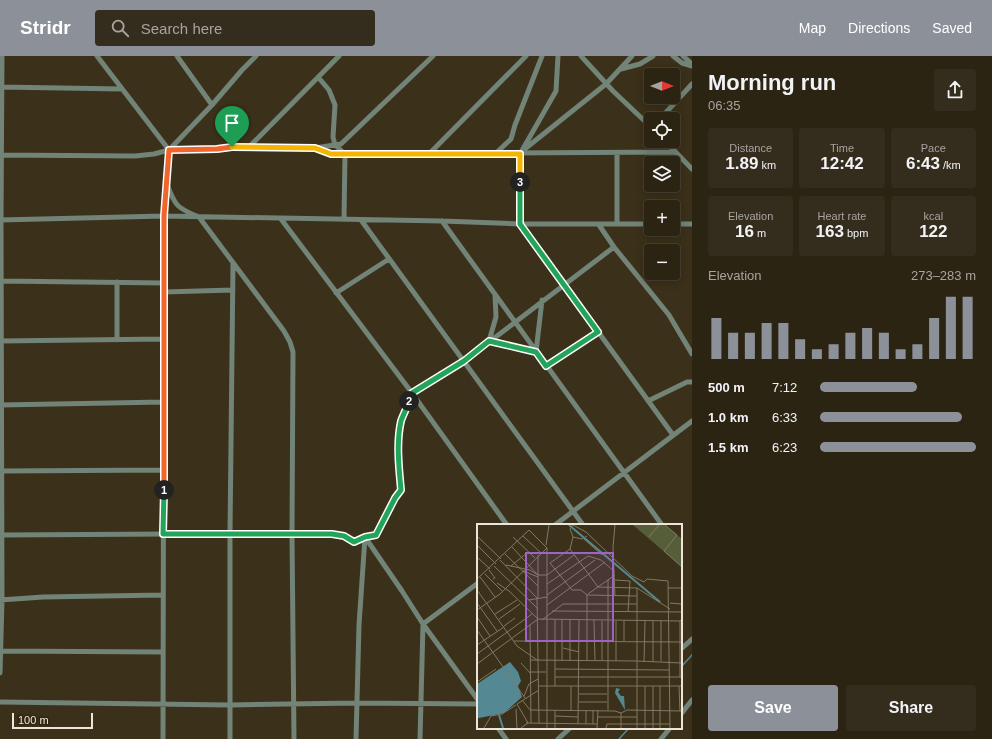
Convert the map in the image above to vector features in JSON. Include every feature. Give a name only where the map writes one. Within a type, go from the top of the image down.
[{"type":"street","points":[[0,673],[0,220],[2,56]]},
{"type":"street","points":[[97,56],[169,150]]},
{"type":"street","points":[[177,56],[212,104]]},
{"type":"street","points":[[163,739],[164,216],[169,150],[256,56]]},
{"type":"street","points":[[249,148],[339,56]]},
{"type":"street","points":[[1,155],[135,156],[154,154],[169,150],[315,148],[341,144],[433,56]]},
{"type":"street","points":[[429,154],[526,56]]},
{"type":"street","points":[[495,154],[511,139],[542,56]]},
{"type":"street","points":[[558,56],[556,91],[520,154],[520,224],[673,435]]},
{"type":"street","points":[[580,56],[606,84],[644,120]]},
{"type":"street","points":[[520,154],[606,84],[632,56]]},
{"type":"street","points":[[620,69],[640,64],[653,56]]},
{"type":"street","points":[[673,56],[682,63],[692,65]]},
{"type":"street","points":[[683,56],[692,65]]},
{"type":"street","points":[[318,77],[329,90],[335,105],[333,137],[335,145],[345,154],[344,220]]},
{"type":"street","points":[[666,112],[692,84]]},
{"type":"street","points":[[1,87],[122,89]]},
{"type":"street","points":[[315,148],[331,154],[675,152]]},
{"type":"street","points":[[671,148],[692,169]]},
{"type":"street","points":[[617,153],[617,224]]},
{"type":"street","points":[[166,182],[173,201],[183,210],[199,217],[284,331],[293,352],[292,534],[294,739]]},
{"type":"street","points":[[0,220],[164,216],[442,221],[520,224],[644,224]]},
{"type":"street","points":[[281,219],[412,393],[506,524]]},
{"type":"street","points":[[361,220],[582,524]]},
{"type":"street","points":[[442,221],[661,524]]},
{"type":"street","points":[[680,224],[692,224]]},
{"type":"street","points":[[599,225],[614,247],[669,315],[692,354]]},
{"type":"street","points":[[1,535],[230,533],[332,534],[344,536],[354,542],[365,537],[376,535],[395,498],[401,490],[399,437],[402,421],[412,393],[464,361],[563,284],[614,247]]},
{"type":"street","points":[[336,294],[389,259]]},
{"type":"street","points":[[230,739],[230,533],[233,264]]},
{"type":"street","points":[[0,281],[164,282]]},
{"type":"street","points":[[117,282],[117,340]]},
{"type":"street","points":[[164,292],[233,290]]},
{"type":"street","points":[[489,341],[496,318],[495,294]]},
{"type":"street","points":[[536,352],[542,300]]},
{"type":"street","points":[[546,366],[598,332]]},
{"type":"street","points":[[1,341],[164,339]]},
{"type":"street","points":[[489,341],[536,352]]},
{"type":"street","points":[[648,401],[687,382],[692,382]]},
{"type":"street","points":[[1,405],[164,402]]},
{"type":"street","points":[[556,524],[692,421]]},
{"type":"street","points":[[1,472],[164,470]]},
{"type":"street","points":[[365,537],[423,624],[477,699]]},
{"type":"street","points":[[356,739],[359,625],[365,537]]},
{"type":"street","points":[[423,624],[477,584]]},
{"type":"street","points":[[1,600],[163,595]]},
{"type":"street","points":[[420,739],[423,624]]},
{"type":"street","points":[[682,648],[692,639]]},
{"type":"street","points":[[0,651],[163,652]]},
{"type":"street","points":[[682,713],[692,700]]},
{"type":"street","points":[[0,702],[230,705],[356,703],[477,704]]},
{"type":"street","points":[[499,729],[506,739]]},
{"type":"street","points":[[558,739],[569,729]]},
{"type":"street","points":[[661,739],[669,729]]},
{"type":"waterway","points":[[682,666],[692,655]]},
{"type":"waterway","points":[[619,739],[628,729]]},
{"type":"route","points":[[232,147],[315,148],[331,154],[520,154],[520,224],[598,332],[546,366],[536,352],[489,341],[464,361],[412,393],[402,421],[399,437],[401,490],[395,498],[376,535],[365,537],[354,542],[344,536],[332,534],[163,534],[164,216],[169,150],[217,149],[232,147]]}]
